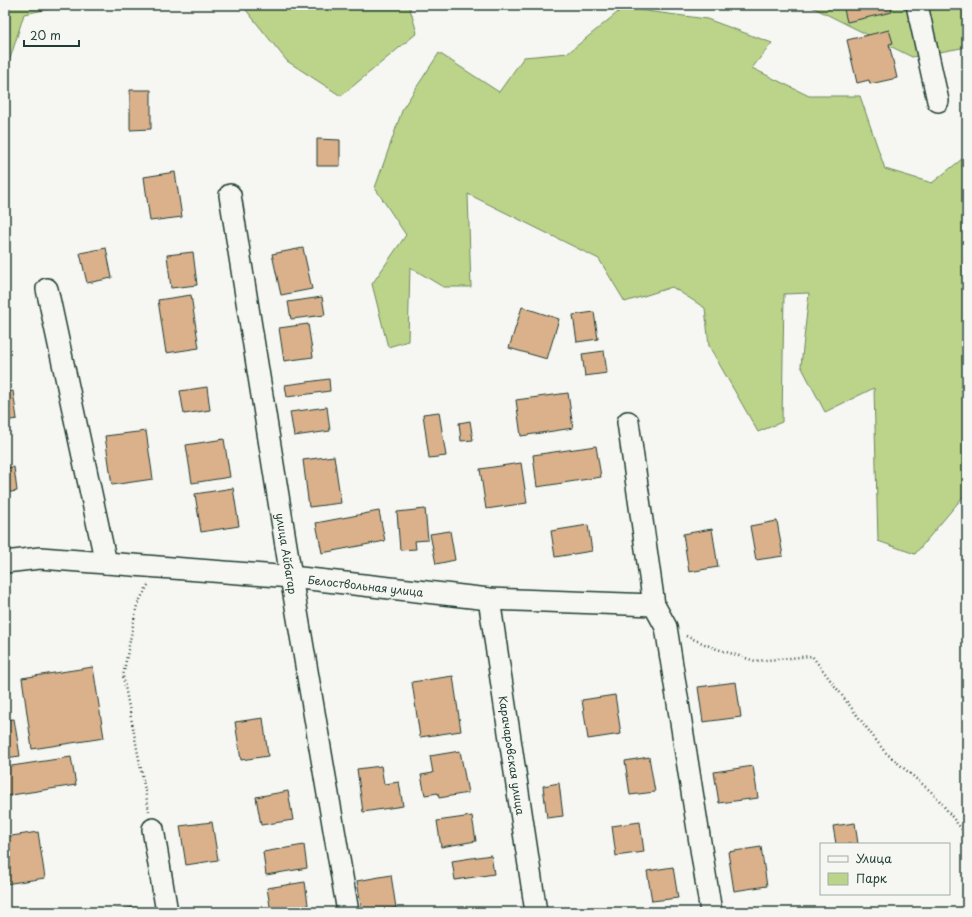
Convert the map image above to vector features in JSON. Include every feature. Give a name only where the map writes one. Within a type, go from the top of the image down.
[{"type":"street","points":[[917,5],[938,101]]},
{"type":"street","name":"улица Айбагар","points":[[230,195],[291,577],[348,912]]},
{"type":"street","points":[[46,289],[106,564]]},
{"type":"street","points":[[628,422],[654,605],[666,627],[711,912]]},
{"type":"street","name":"Белоствольная улица","points":[[5,562],[40,558],[291,577],[489,599],[654,605]]},
{"type":"street","name":"Карачаровская улица","points":[[489,599],[536,912]]},
{"type":"street","points":[[153,829],[167,912]]},
{"type":"path","points":[[153,829],[123,676],[137,605],[159,567]]},
{"type":"path","points":[[666,627],[714,648],[755,661],[812,656],[885,752],[935,795],[967,836]]},
{"type":"green space","points":[[5,5],[69,5],[24,14],[5,75]]},
{"type":"green space","points":[[242,5],[409,5],[417,33],[341,96],[287,61]]},
{"type":"green space","points":[[808,5],[967,5],[967,47],[912,57]]},
{"type":"green space","points":[[623,8],[707,19],[772,43],[752,68],[809,96],[860,96],[885,169],[932,183],[967,155],[967,492],[915,554],[878,541],[874,388],[825,412],[801,366],[809,293],[784,294],[782,422],[758,432],[709,346],[705,308],[672,287],[625,302],[599,259],[468,194],[471,287],[443,287],[410,267],[408,341],[388,347],[372,284],[406,235],[375,188],[403,108],[439,53],[499,92],[524,57],[568,53]]},
{"type":"building","points":[[843,5],[890,5],[892,12],[847,22]]},
{"type":"building","points":[[889,30],[893,43],[889,44],[897,78],[870,84],[869,80],[857,83],[847,40]]},
{"type":"building","points":[[130,90],[151,90],[151,129],[130,130]]},
{"type":"building","points":[[317,139],[340,140],[340,166],[317,166]]},
{"type":"building","points":[[175,172],[182,217],[150,221],[144,177]]},
{"type":"building","points":[[106,248],[112,278],[87,283],[80,253]]},
{"type":"building","points":[[303,248],[312,289],[281,295],[272,254]]},
{"type":"building","points":[[193,252],[197,285],[171,288],[167,255]]},
{"type":"building","points":[[191,295],[199,348],[166,353],[158,300]]},
{"type":"building","points":[[322,297],[325,315],[291,319],[288,302]]},
{"type":"building","points":[[522,307],[559,319],[547,359],[509,348]]},
{"type":"building","points":[[594,312],[598,339],[577,342],[573,315]]},
{"type":"building","points":[[308,324],[313,357],[284,361],[279,328]]},
{"type":"building","points":[[604,351],[607,373],[585,376],[582,354]]},
{"type":"building","points":[[329,379],[330,391],[287,397],[285,385]]},
{"type":"building","points":[[207,387],[210,410],[184,414],[180,391]]},
{"type":"building","points":[[13,391],[17,419],[5,421],[5,392]]},
{"type":"building","points":[[568,393],[573,428],[521,436],[516,400]]},
{"type":"building","points":[[327,407],[330,431],[294,436],[290,412]]},
{"type":"building","points":[[439,412],[446,456],[429,458],[423,414]]},
{"type":"building","points":[[470,421],[473,440],[461,441],[459,423]]},
{"type":"building","points":[[146,431],[153,479],[112,485],[105,436]]},
{"type":"building","points":[[224,439],[230,477],[192,483],[186,445]]},
{"type":"building","points":[[596,446],[601,477],[537,487],[533,455]]},
{"type":"building","points":[[334,456],[341,503],[309,507],[303,460]]},
{"type":"building","points":[[521,463],[527,503],[486,509],[480,469]]},
{"type":"building","points":[[14,467],[17,491],[5,493],[5,468]]},
{"type":"building","points":[[233,488],[239,526],[201,532],[195,494]]},
{"type":"building","points":[[425,509],[428,540],[415,541],[416,549],[400,550],[397,512]]},
{"type":"building","points":[[379,511],[385,541],[322,553],[316,523]]},
{"type":"building","points":[[777,521],[783,556],[756,560],[750,526]]},
{"type":"building","points":[[588,525],[592,551],[555,557],[551,531]]},
{"type":"building","points":[[712,529],[718,567],[689,572],[683,534]]},
{"type":"building","points":[[450,531],[455,560],[436,564],[430,534]]},
{"type":"building","points":[[93,667],[104,738],[32,749],[22,678]]},
{"type":"building","points":[[453,676],[461,731],[420,737],[412,682]]},
{"type":"building","points":[[736,682],[741,717],[703,722],[698,687]]},
{"type":"building","points":[[615,695],[621,734],[588,739],[582,700]]},
{"type":"building","points":[[263,718],[268,756],[241,760],[235,722]]},
{"type":"building","points":[[14,719],[20,756],[5,758],[5,720]]},
{"type":"building","points":[[460,751],[468,793],[439,798],[438,793],[425,795],[421,775],[433,773],[430,756]]},
{"type":"building","points":[[71,757],[76,785],[5,796],[5,767]]},
{"type":"building","points":[[649,757],[655,792],[630,795],[625,761]]},
{"type":"building","points":[[381,766],[384,784],[399,782],[403,806],[363,812],[357,769]]},
{"type":"building","points":[[753,766],[758,798],[719,803],[714,772]]},
{"type":"building","points":[[559,783],[563,816],[547,818],[543,786]]},
{"type":"building","points":[[288,791],[293,820],[261,825],[256,797]]},
{"type":"building","points":[[472,816],[476,841],[441,847],[437,821]]},
{"type":"building","points":[[212,822],[218,860],[186,865],[180,826]]},
{"type":"building","points":[[640,822],[644,852],[616,856],[612,826]]},
{"type":"building","points":[[855,823],[858,843],[836,843],[833,826]]},
{"type":"building","points":[[38,832],[45,878],[5,884],[5,837]]},
{"type":"building","points":[[304,845],[307,868],[266,875],[263,852]]},
{"type":"building","points":[[761,847],[767,886],[734,891],[728,852]]},
{"type":"building","points":[[491,855],[494,874],[455,880],[452,861]]},
{"type":"building","points":[[673,867],[678,898],[652,901],[647,871]]},
{"type":"building","points":[[391,875],[396,908],[362,912],[357,881]]},
{"type":"building","points":[[305,882],[309,912],[271,912],[267,888]]},
{"type":"building","points":[[136,907],[136,912],[103,912]]}]
